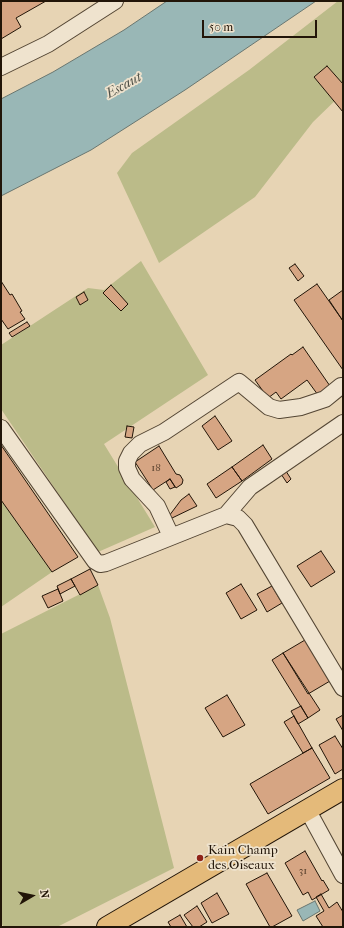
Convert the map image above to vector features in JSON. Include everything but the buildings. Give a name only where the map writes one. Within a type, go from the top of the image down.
[{"type":"main road","points":[[118,924],[307,809],[343,789]]},
{"type":"street","points":[[1,67],[48,44],[115,1]]},
{"type":"street","points":[[171,536],[156,506],[132,480],[127,468],[127,461],[131,453],[140,444],[164,432],[242,380],[268,407],[279,410],[301,407],[324,399],[341,386]]},
{"type":"street","points":[[1,428],[95,561],[100,564],[106,563],[226,515],[250,487],[343,423]]},
{"type":"street","points":[[226,515],[238,518],[245,525],[343,688]]},
{"type":"street","points":[[307,809],[343,875]]},
{"type":"green space","points":[[338,1],[343,1],[343,93],[313,122],[255,197],[159,263],[117,173],[132,153],[249,70]]},
{"type":"green space","points":[[141,261],[208,375],[104,444],[155,527],[98,552],[1,409],[1,345],[88,288],[104,290]]},
{"type":"green space","points":[[1,489],[52,572],[1,607]]},
{"type":"green space","points":[[98,585],[110,618],[174,868],[57,927],[4,927],[1,923],[1,634]]},
{"type":"water","name":"Escaut","points":[[167,1],[316,1],[185,90],[91,150],[1,196],[1,99],[53,72],[124,30]]},
{"type":"water","points":[[315,901],[320,911],[303,921],[297,910]]},
{"type":"place","name":"Kain Champ des Oiseaux","points":[[200,858]]}]
